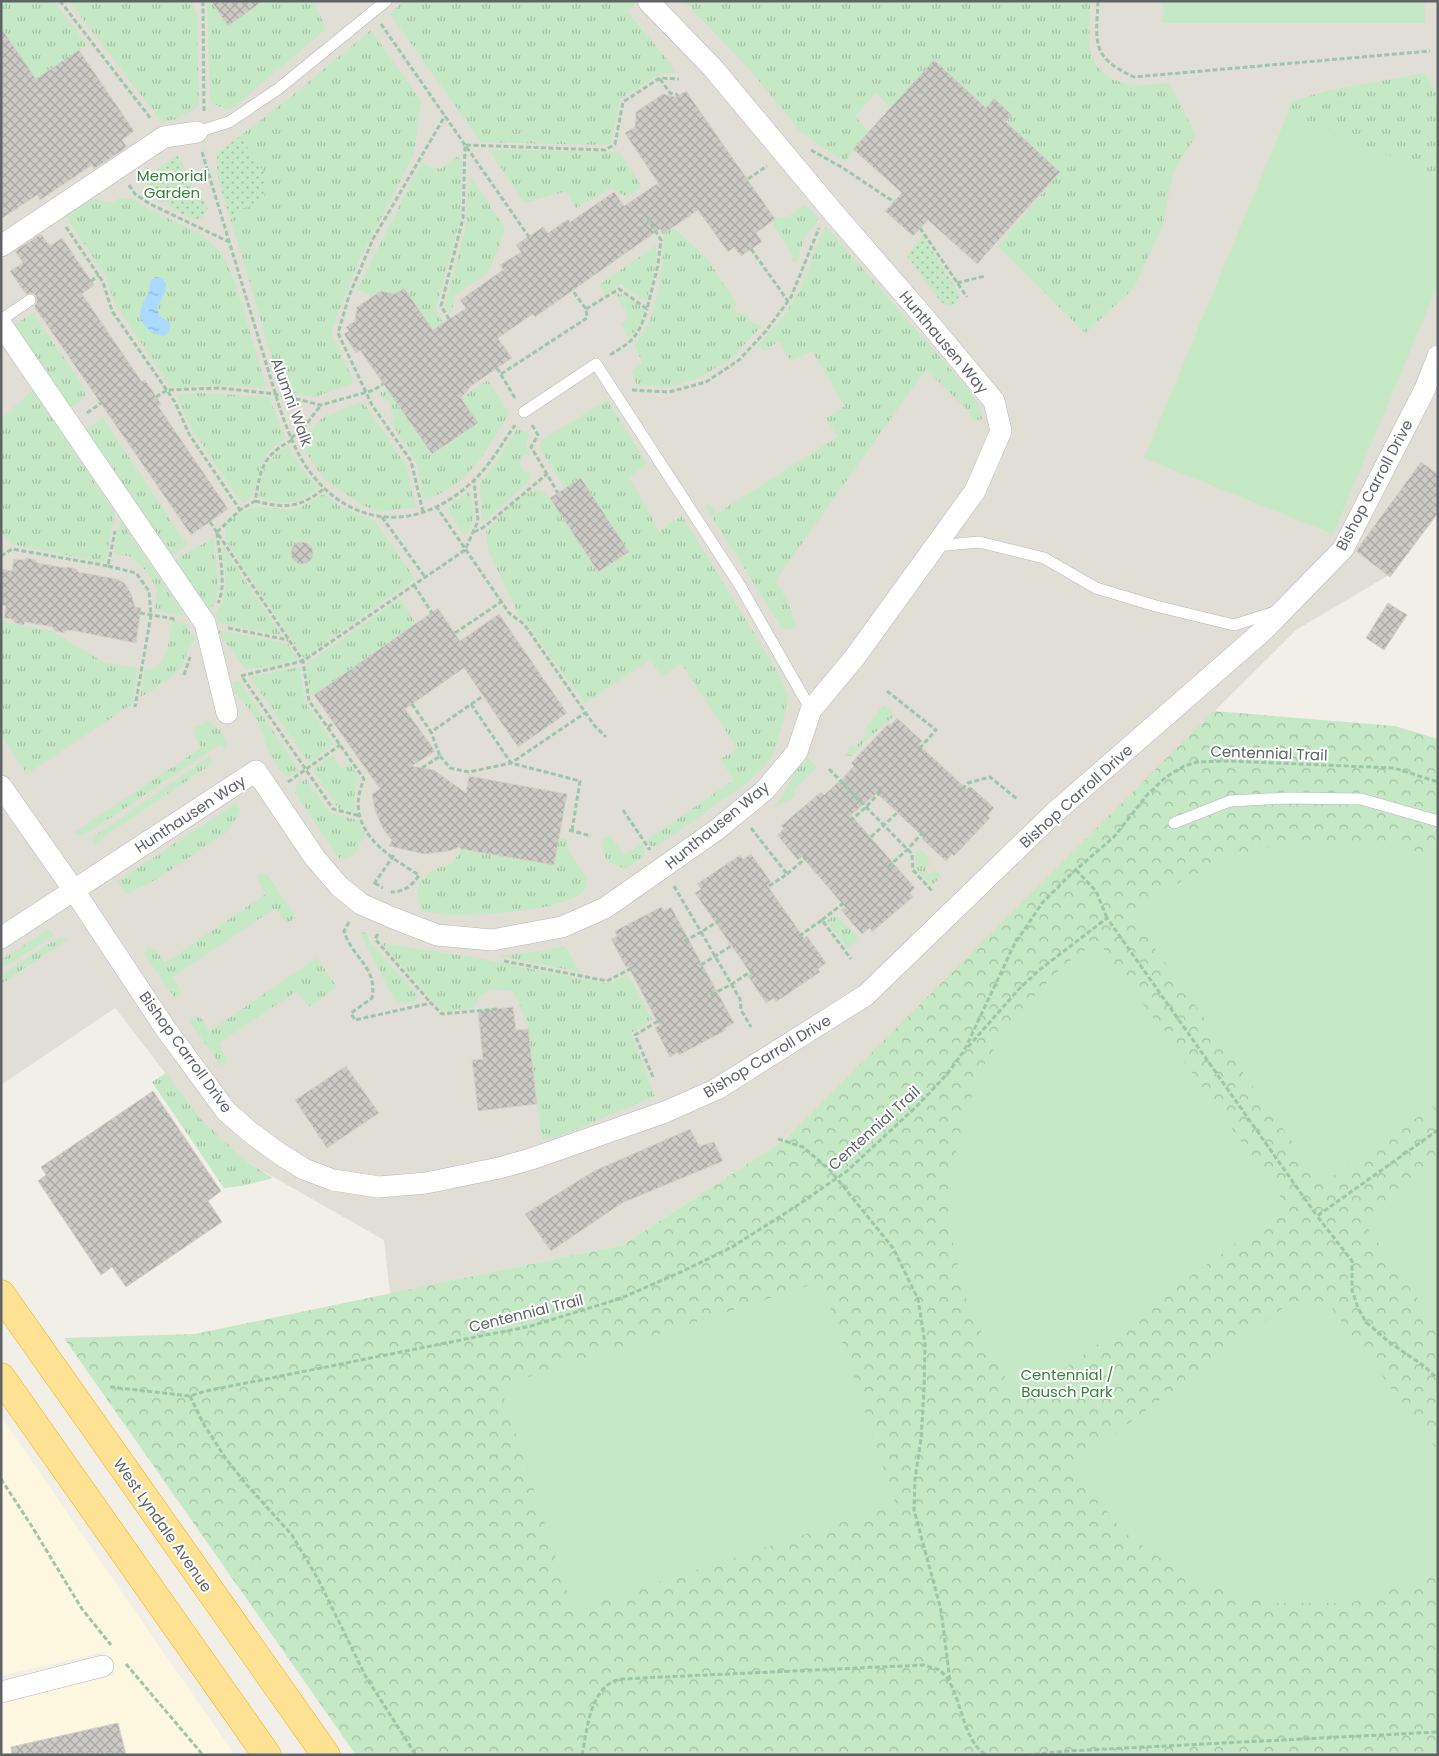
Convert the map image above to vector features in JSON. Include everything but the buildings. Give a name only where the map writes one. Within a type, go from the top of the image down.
[{"type":"highway","name":"West Lyndale Avenue","points":[[1,1294],[326,1755]]},
{"type":"highway","points":[[1,1377],[266,1755]]},
{"type":"street","name":"Hunthausen Way","points":[[1,938],[256,771],[315,858],[339,886],[361,904],[437,935],[492,940],[562,926],[605,908],[715,831],[765,790],[797,752],[811,710],[854,657],[975,491],[1001,431],[994,402],[712,67],[648,1]]},
{"type":"street","points":[[1,246],[164,137],[200,131]]},
{"type":"street","points":[[1,324],[205,623],[227,713]]},
{"type":"street","name":"Bishop Carroll Drive","points":[[1,786],[165,1028],[226,1111],[280,1154],[304,1170],[333,1180],[379,1187],[426,1183],[499,1168],[531,1159],[665,1112],[717,1089],[866,995],[1053,814],[1265,628],[1343,548],[1425,389],[1438,356]]},
{"type":"street","points":[[1,1692],[113,1663]]},
{"type":"lane","points":[[200,131],[229,122],[278,89],[386,1]]},
{"type":"lane","points":[[1,320],[30,300]]},
{"type":"lane","points":[[524,412],[596,364],[740,584],[811,710]]},
{"type":"lane","points":[[935,546],[980,542],[1044,558],[1096,588],[1156,606],[1234,625],[1284,608]]},
{"type":"lane","points":[[1174,823],[1230,801],[1287,798],[1362,799],[1438,821]]},
{"type":"path","points":[[60,1],[164,137]]},
{"type":"path","name":"Alumni Walk","points":[[203,1],[200,131],[230,243],[275,394],[291,439],[305,464],[335,498],[358,510],[382,517],[397,518],[422,512],[458,494],[486,468],[524,412]]},
{"type":"path","points":[[1098,1],[1096,36],[1101,55],[1115,68],[1134,77],[1430,51]]},
{"type":"path","points":[[373,12],[529,237]]},
{"type":"path","points":[[465,145],[605,150],[615,144],[623,102],[660,78],[680,79]]},
{"type":"path","points":[[660,78],[670,93],[678,96]]},
{"type":"path","points":[[422,512],[411,461],[372,405],[338,333],[350,296],[374,239],[445,116]]},
{"type":"path","points":[[449,319],[441,306],[463,218],[465,145]]},
{"type":"path","points":[[804,146],[843,168],[894,202]]},
{"type":"path","points":[[117,168],[135,194],[150,204],[230,243]]},
{"type":"path","points":[[55,210],[103,282],[112,311],[175,402],[189,434],[240,510]]},
{"type":"path","points":[[596,364],[632,342],[640,331],[648,310],[658,265],[661,240],[648,219]]},
{"type":"path","points":[[612,388],[669,392],[706,382],[739,360],[766,331],[791,297],[821,223]]},
{"type":"path","points":[[920,228],[967,297]]},
{"type":"path","points":[[752,249],[788,301]]},
{"type":"path","points":[[91,281],[98,275]]},
{"type":"path","points":[[958,283],[985,276]]},
{"type":"path","points":[[586,309],[618,289],[648,310]]},
{"type":"path","points":[[501,374],[587,318],[586,309],[574,291]]},
{"type":"path","points":[[497,368],[538,435],[531,447],[558,493]]},
{"type":"path","points":[[156,397],[167,390],[220,388],[275,394],[322,405],[374,390],[383,384]]},
{"type":"path","points":[[255,501],[260,474],[265,462],[272,453],[302,430],[322,405]]},
{"type":"path","points":[[473,533],[484,527],[547,473]]},
{"type":"path","points":[[241,676],[303,661],[465,550],[478,521],[474,480]]},
{"type":"path","points":[[217,532],[240,510],[255,501],[285,506],[305,502],[325,488]]},
{"type":"path","points":[[108,566],[121,500]]},
{"type":"path","points":[[436,506],[509,613],[524,624],[585,713],[606,737]]},
{"type":"path","points":[[382,517],[425,577]]},
{"type":"path","points":[[210,522],[303,661],[309,700],[364,779],[357,799],[360,816],[370,837],[379,848],[419,875],[413,884],[402,890],[390,892],[375,883]]},
{"type":"path","points":[[217,532],[222,574],[221,597],[205,623],[288,640]]},
{"type":"path","points":[[1,556],[12,549],[108,566],[136,573],[149,591],[151,615],[136,707]]},
{"type":"path","points":[[414,585],[432,613]]},
{"type":"path","points":[[455,633],[501,602]]},
{"type":"path","points":[[140,613],[162,617]]},
{"type":"path","points":[[236,668],[333,809],[360,816]]},
{"type":"path","points":[[887,691],[936,730],[919,749]]},
{"type":"path","points":[[431,732],[484,696]]},
{"type":"path","points":[[412,704],[431,732],[440,756],[450,768],[469,772],[511,763],[585,713]]},
{"type":"path","points":[[471,704],[511,763],[580,781],[570,830],[591,836]]},
{"type":"path","points":[[328,727],[334,723]]},
{"type":"path","points":[[288,782],[340,745]]},
{"type":"path","points":[[422,768],[440,756]]},
{"type":"path","name":"Centennial Trail","points":[[110,1387],[190,1396],[225,1387],[531,1326],[618,1300],[681,1272],[732,1247],[847,1171],[918,1105],[948,1073],[964,1051],[1014,945],[1042,903],[1114,837],[1147,795],[1166,777],[1184,766],[1197,762],[1228,760],[1394,768],[1438,782]]},
{"type":"path","points":[[828,769],[912,854],[913,870],[932,891]]},
{"type":"path","points":[[962,789],[968,783],[990,777],[1017,799]]},
{"type":"path","points":[[850,821],[880,791]]},
{"type":"path","points":[[623,810],[650,850]]},
{"type":"path","points":[[871,837],[897,813]]},
{"type":"path","points":[[750,828],[787,874]]},
{"type":"path","points":[[888,867],[924,831]]},
{"type":"path","points":[[371,889],[392,856]]},
{"type":"path","points":[[766,888],[807,857]]},
{"type":"path","points":[[1076,870],[1096,890],[1107,918],[1316,1216],[1352,1261],[1352,1290],[1358,1308],[1366,1322],[1389,1342],[1424,1366],[1438,1379]]},
{"type":"path","points":[[672,884],[732,984],[740,999],[741,1010],[751,1026]]},
{"type":"path","points":[[799,936],[845,902]]},
{"type":"path","points":[[352,917],[344,931],[347,940],[371,975],[374,987],[372,998],[351,1013],[355,1020],[431,1003]]},
{"type":"path","points":[[964,1051],[1018,990],[1038,971],[1107,918]]},
{"type":"path","points":[[683,942],[720,920]]},
{"type":"path","points":[[822,920],[851,959]]},
{"type":"path","points":[[378,934],[375,939],[442,1014],[498,1009]]},
{"type":"path","points":[[701,964],[730,946]]},
{"type":"path","points":[[501,961],[607,981],[634,967]]},
{"type":"path","points":[[711,995],[753,970]]},
{"type":"path","points":[[653,1077],[635,1035],[660,1020]]},
{"type":"path","points":[[1316,1216],[1438,1130]]},
{"type":"path","points":[[778,1139],[793,1143],[811,1152],[822,1162],[893,1248],[918,1299],[925,1343],[921,1439],[915,1479],[914,1510],[941,1610],[950,1681],[966,1727],[982,1752],[987,1755]]},
{"type":"path","points":[[190,1396],[203,1423],[226,1459],[292,1535],[318,1580],[366,1678],[416,1755]]},
{"type":"path","points":[[1,1479],[31,1524],[82,1609],[111,1645]]},
{"type":"path","points":[[113,1663],[145,1688],[203,1755]]},
{"type":"path","points":[[582,1755],[593,1707],[602,1690],[615,1681],[641,1678],[924,1665],[939,1670],[950,1681]]},
{"type":"path","points":[[1027,1755],[1193,1744],[1438,1732]]},
{"type":"shaded area","points":[[1,1],[1438,1],[1438,507],[1394,572],[1296,630],[783,1141],[623,1245],[390,1294],[384,1240],[247,1162],[201,1119],[115,1008],[1,1085]]},
{"type":"shaded area","points":[[1,1416],[235,1755],[1,1755],[1,1702],[115,1675],[104,1652],[1,1676]]},
{"type":"green space","points":[[1,1],[54,1],[87,45],[36,79],[1,28]]},
{"type":"green space","points":[[69,1],[191,1],[197,15],[199,106],[174,120],[161,121]]},
{"type":"green space","points":[[207,1],[211,1],[228,26],[263,1],[314,1],[326,29],[235,106],[227,110],[210,102]]},
{"type":"green space","points":[[403,1],[634,1],[635,3],[627,11],[671,64],[675,73],[661,73],[620,99],[611,143],[607,145],[481,142],[390,14]]},
{"type":"green space","points":[[684,1],[1090,1],[1089,48],[1096,66],[1109,78],[1132,86],[1169,83],[1196,135],[1173,173],[1163,224],[1134,288],[1085,333],[998,246],[1060,172],[1006,122],[1012,115],[994,98],[986,108],[934,60],[891,108],[876,93],[855,116],[869,132],[853,149],[845,162],[800,131],[749,69]]},
{"type":"green space","points":[[1163,1],[1425,1],[1425,23],[1163,23]]},
{"type":"green space","points":[[371,30],[421,101],[414,154],[358,263],[331,332],[353,380],[351,384],[315,397],[281,391],[230,220],[242,208],[251,206],[265,174],[240,136],[287,100]]},
{"type":"green space","points":[[1425,73],[1438,96],[1438,176],[1288,113],[1289,102],[1330,90]]},
{"type":"green space","points":[[1288,113],[1438,176],[1438,285],[1333,534],[1144,458]]},
{"type":"green space","points":[[240,136],[265,174],[266,189],[263,201],[242,208],[230,220],[217,174],[217,153]]},
{"type":"green space","points":[[489,150],[619,152],[642,187],[627,197],[611,188],[576,208],[566,191],[525,203]]},
{"type":"green space","name":"Memorial Garden","points":[[177,155],[188,175],[192,189],[203,199],[208,209],[203,217],[195,220],[174,210],[166,202],[157,201],[149,194],[147,185],[149,175]]},
{"type":"green space","points":[[458,156],[462,161],[460,219],[436,309],[443,323],[433,330],[404,288],[395,294],[381,291],[374,296],[357,290],[422,161],[428,167],[440,169]]},
{"type":"green space","points":[[470,175],[505,229],[489,272],[454,296],[452,314],[445,306],[465,229]]},
{"type":"green space","points":[[89,197],[100,201],[113,202],[120,198],[131,198],[158,214],[201,234],[222,254],[235,282],[266,386],[261,388],[197,385],[177,388],[170,386],[115,304],[106,277],[65,214]]},
{"type":"green space","points":[[805,204],[819,219],[806,235],[796,264],[792,259],[794,257],[773,225],[775,218],[788,217]]},
{"type":"green space","points":[[825,226],[969,390],[979,406],[983,419],[973,421],[969,412],[926,369],[775,581],[788,602],[796,626],[791,629],[782,628],[705,506],[708,503],[716,514],[838,437],[826,418],[845,406],[812,351],[791,361],[779,341],[764,351],[757,346],[783,317],[801,289]]},
{"type":"green space","points":[[673,227],[708,260],[737,304],[733,307],[737,313],[747,315],[750,322],[762,326],[730,359],[699,378],[670,387],[637,385],[631,371],[643,363],[634,345],[642,335],[654,308],[661,277],[663,234]]},
{"type":"green space","points":[[923,236],[960,295],[954,305],[949,306],[941,302],[907,256]]},
{"type":"green space","points":[[655,246],[655,265],[645,301],[621,284],[605,294],[599,285]]},
{"type":"green space","points":[[619,293],[643,308],[644,313],[641,322],[629,339],[621,324],[627,319],[625,309],[615,295]]},
{"type":"green space","points":[[33,313],[85,389],[85,396],[81,401],[69,408],[14,325]]},
{"type":"green space","points":[[488,380],[509,413],[475,466],[457,483],[425,500],[416,461],[391,423],[394,419],[388,399],[382,397],[380,393],[385,390],[389,391],[432,454],[478,423],[461,398]]},
{"type":"green space","points":[[33,390],[115,513],[105,563],[11,544],[1,532],[1,419]]},
{"type":"green space","points":[[201,393],[269,397],[285,438],[267,454],[261,466],[253,493],[244,503],[240,500],[190,426],[176,395]]},
{"type":"green space","points":[[607,400],[646,462],[645,466],[629,477],[659,531],[682,516],[776,669],[788,695],[777,744],[768,764],[748,782],[657,846],[650,846],[647,840],[734,780],[720,759],[738,749],[681,663],[662,677],[650,660],[585,703],[518,614],[489,552],[486,532],[508,508],[522,497],[533,491],[540,491],[550,498],[598,573],[629,552],[581,478],[565,489],[540,449],[542,440]]},
{"type":"green space","points":[[363,402],[406,465],[416,507],[380,512],[362,505],[325,480],[300,442],[323,417]]},
{"type":"green space","points":[[103,418],[187,545],[170,557],[85,430]]},
{"type":"green space","points":[[517,429],[529,433],[526,447],[530,453],[522,456],[520,464],[524,472],[532,473],[529,481],[482,524],[480,483]]},
{"type":"green space","points":[[288,446],[300,466],[318,488],[297,501],[276,502],[259,498],[261,480],[265,468],[273,457]]},
{"type":"green space","points":[[470,491],[473,520],[464,535],[448,508],[452,503]]},
{"type":"green space","points":[[323,494],[343,508],[375,521],[415,579],[304,658],[228,544],[225,538],[226,523],[241,513],[258,506],[288,510],[301,507]]},
{"type":"green space","points":[[120,520],[185,616],[155,610],[157,590],[150,576],[140,564],[129,556],[114,554]]},
{"type":"green space","points":[[214,538],[218,590],[215,602],[210,610],[205,608],[173,561]]},
{"type":"green space","points":[[221,544],[282,636],[218,623],[215,614],[220,607],[225,590]]},
{"type":"green space","points":[[400,599],[416,624],[314,695],[310,695],[306,664]]},
{"type":"green space","points":[[172,620],[186,623],[187,628],[196,640],[192,643],[178,671],[168,680],[140,698],[145,669],[153,669],[159,665],[166,652]]},
{"type":"green space","points":[[1,622],[52,631],[103,662],[137,668],[132,704],[27,774],[1,736]]},
{"type":"green space","points":[[217,630],[288,644],[299,660],[246,670]]},
{"type":"green space","points":[[300,667],[305,702],[334,744],[309,763],[250,677]]},
{"type":"green space","points":[[239,681],[299,770],[291,776],[284,776],[268,750],[259,723],[235,693],[232,683]]},
{"type":"green space","points":[[883,705],[895,715],[863,743],[852,756],[846,756],[850,746],[855,747],[868,733],[866,728]]},
{"type":"green space","name":"Centennial / Bausch Park","points":[[1214,711],[1395,726],[1438,739],[1438,1755],[356,1755],[64,1338],[195,1334],[623,1245],[783,1141]]},
{"type":"green space","points":[[208,721],[219,729],[227,741],[226,749],[219,745],[86,834],[81,836],[75,832],[201,748],[193,732],[195,728]]},
{"type":"green space","points":[[332,756],[342,769],[349,763],[358,776],[354,797],[355,811],[339,809],[313,770]]},
{"type":"green space","points":[[805,756],[817,767],[794,789],[795,797],[772,808],[781,798]]},
{"type":"green space","points":[[209,757],[213,763],[95,843],[92,838]]},
{"type":"green space","points":[[306,779],[330,813],[357,820],[365,837],[351,857],[340,859],[295,793],[297,785]]},
{"type":"green space","points":[[236,803],[241,810],[227,832],[157,879],[126,894],[118,881]]},
{"type":"green space","points":[[610,835],[624,855],[642,844],[645,849],[644,856],[627,868],[611,863],[605,856],[602,846],[603,840]]},
{"type":"green space","points":[[559,838],[567,839],[568,850],[586,878],[586,887],[579,895],[565,902],[546,907],[502,913],[444,915],[421,911],[418,901],[419,885],[428,874],[452,864],[461,849],[554,865]]},
{"type":"green space","points":[[1295,840],[1363,841],[1428,853],[1438,857],[1438,1103],[1322,1184],[1132,916],[1186,878],[1237,855]]},
{"type":"green space","points":[[920,849],[929,859],[925,870],[929,875],[936,870],[941,876],[931,886],[916,868],[915,852]]},
{"type":"green space","points":[[261,874],[267,874],[295,918],[286,922],[275,908],[173,977],[181,991],[179,996],[175,998],[145,955],[146,950],[150,948],[156,950],[165,963],[266,894],[257,877]]},
{"type":"green space","points":[[832,917],[838,917],[856,935],[857,941],[848,948],[826,921]]},
{"type":"green space","points":[[49,929],[54,935],[1,969],[1,960]]},
{"type":"green space","points":[[360,932],[366,933],[371,943],[418,996],[415,1001],[399,1003],[393,997]]},
{"type":"green space","points":[[58,938],[68,939],[1,984],[1,975]]},
{"type":"green space","points":[[1098,941],[1287,1206],[1020,1401],[991,1354],[963,1291],[950,1229],[952,1168],[965,1114],[982,1068],[1015,1016],[1065,964]]},
{"type":"green space","points":[[382,943],[477,958],[608,984],[628,975],[652,1019],[631,1033],[655,1096],[558,1137],[542,1139],[528,1029],[513,992],[491,989],[479,997],[475,1007],[444,1012]]},
{"type":"green space","points":[[565,946],[580,972],[498,956],[549,950]]},
{"type":"green space","points":[[317,958],[337,987],[310,1006],[297,991],[219,1043],[228,1062],[221,1066],[190,1022],[192,1018],[200,1017],[210,1031]]},
{"type":"green space","points":[[166,1073],[201,1119],[247,1162],[273,1178],[242,1186],[224,1188],[152,1082]]},
{"type":"green space","points":[[1438,1164],[1438,1328],[1361,1219]]},
{"type":"green space","points":[[822,1281],[896,1505],[573,1610],[500,1386]]},
{"type":"green space","points":[[1292,1301],[1327,1302],[1438,1451],[1438,1570],[1428,1577],[1350,1603],[1268,1603],[1190,1579],[1122,1531],[1073,1465]]},
{"type":"water","points":[[155,277],[163,278],[166,286],[157,308],[159,316],[170,324],[169,330],[164,336],[148,329],[140,315],[150,288],[150,282]]}]
